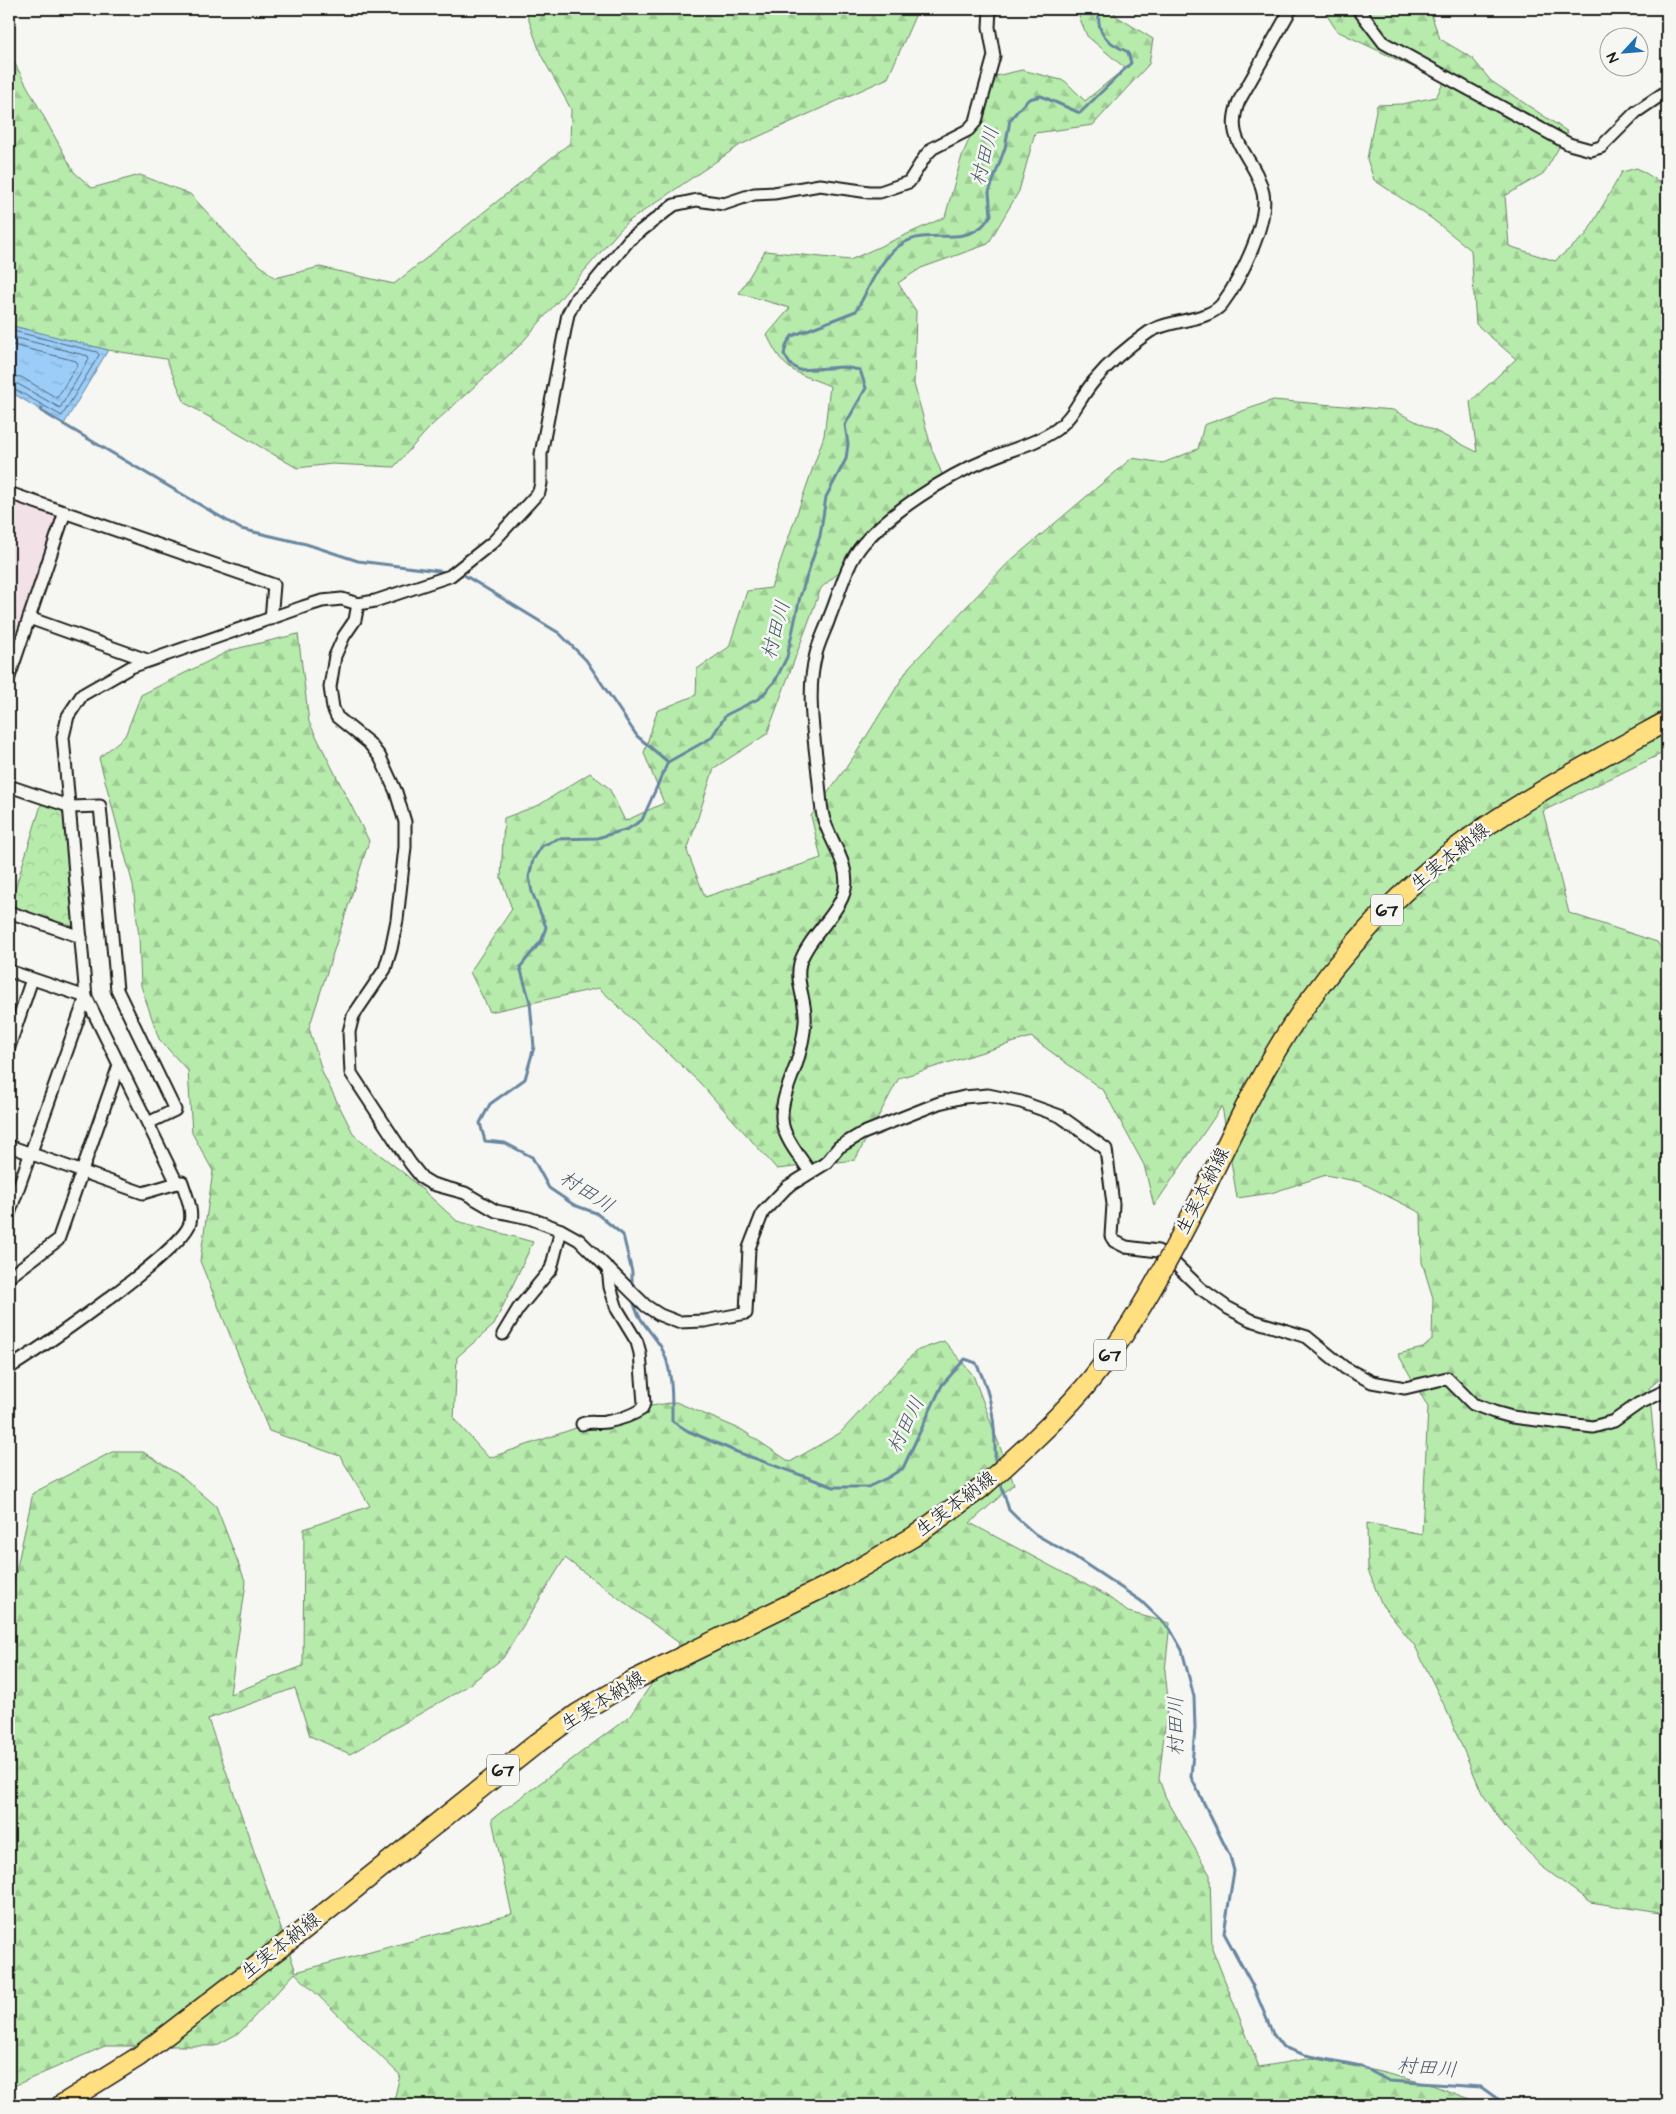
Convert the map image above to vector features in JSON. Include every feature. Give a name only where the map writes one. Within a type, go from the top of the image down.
[{"type":"main road","name":"生実本納線","points":[[61,2105],[103,2081],[146,2051],[302,1931],[536,1744],[577,1714],[632,1681],[856,1571],[913,1537],[980,1489],[1051,1423],[1084,1388],[1110,1355],[1164,1270],[1241,1115],[1288,1033],[1319,989],[1381,916],[1441,860],[1483,828],[1579,769],[1667,721]]},
{"type":"street","points":[[177,1182],[86,997],[71,807],[63,737],[68,716],[82,695],[147,660],[322,600],[342,600],[358,604],[450,576],[461,570],[493,542],[539,492],[541,483],[541,454],[568,314],[577,297],[592,285],[629,240],[658,216],[687,201],[724,204],[754,194],[782,192],[830,184],[869,192],[880,192],[892,190],[909,182],[926,155],[933,148],[968,130],[976,121],[994,56],[989,27],[990,9]]},
{"type":"street","points":[[810,1172],[783,1128],[782,1114],[799,1058],[805,1021],[798,974],[800,963],[805,951],[844,894],[847,880],[844,865],[834,848],[823,818],[814,734],[812,690],[816,653],[851,561],[863,544],[885,523],[945,481],[982,461],[1037,440],[1068,421],[1094,381],[1151,331],[1165,324],[1208,314],[1220,307],[1252,248],[1264,214],[1264,196],[1260,183],[1254,168],[1234,133],[1234,115],[1239,100],[1291,9]]},
{"type":"street","points":[[1358,9],[1384,43],[1579,148],[1591,150],[1600,147],[1636,112],[1667,91]]},
{"type":"street","points":[[9,493],[274,585],[271,619]]},
{"type":"street","points":[[9,677],[65,512]]},
{"type":"street","points":[[358,604],[355,620],[344,636],[335,656],[330,687],[333,708],[337,717],[369,743],[380,757],[396,792],[404,822],[405,847],[397,920],[389,956],[385,969],[353,1016],[350,1032],[351,1073],[422,1178],[432,1184],[465,1194],[496,1211],[529,1218],[561,1230],[579,1240],[636,1296],[660,1315],[678,1322],[705,1321],[746,1313],[748,1248],[763,1212],[787,1187],[826,1163],[839,1147],[861,1134],[939,1103],[964,1097],[988,1095],[1004,1097],[1060,1116],[1106,1150],[1113,1204],[1111,1236],[1114,1241],[1126,1247],[1158,1251],[1170,1259],[1200,1288],[1228,1308],[1251,1320],[1307,1337],[1345,1368],[1362,1378],[1372,1382],[1405,1388],[1448,1378],[1474,1404],[1494,1412],[1512,1417],[1593,1427],[1614,1421],[1638,1404],[1667,1390]]},
{"type":"street","points":[[29,618],[147,660]]},
{"type":"street","points":[[9,786],[71,807],[100,806],[117,990],[175,1110],[148,1123]]},
{"type":"street","points":[[9,912],[81,937]]},
{"type":"street","points":[[9,971],[86,997]]},
{"type":"street","points":[[9,1047],[32,979]]},
{"type":"street","points":[[9,1214],[86,997]]},
{"type":"street","points":[[9,1277],[58,1240],[119,1065]]},
{"type":"street","points":[[9,1146],[144,1193],[182,1182],[189,1202],[190,1222],[186,1233],[148,1269],[9,1368]]},
{"type":"street","points":[[503,1334],[518,1309],[551,1268],[561,1230]]},
{"type":"street","points":[[582,1424],[588,1421],[605,1423],[628,1416],[642,1409],[644,1403],[640,1352],[637,1342],[617,1309],[610,1286],[611,1270]]},
{"type":"shaded area","points":[[9,498],[57,515],[60,519],[9,663]]},
{"type":"green space","points":[[525,9],[918,9],[888,78],[740,145],[626,223],[519,346],[432,425],[394,467],[332,464],[297,468],[185,403],[166,359],[108,350],[9,325],[9,53],[74,172],[92,188],[140,175],[190,194],[243,251],[275,278],[320,267],[394,284],[570,143],[571,109],[541,55]]},
{"type":"green space","points":[[1076,9],[1113,9],[1116,16],[1153,39],[1149,64],[1093,125],[1035,133],[1019,191],[988,244],[921,268],[898,283],[916,311],[914,384],[932,450],[945,481],[821,588],[767,734],[714,768],[687,851],[705,897],[821,858],[811,816],[855,755],[909,667],[1009,562],[1132,458],[1163,463],[1198,449],[1204,425],[1273,400],[1393,410],[1477,452],[1470,402],[1516,359],[1476,324],[1471,250],[1431,218],[1374,180],[1367,159],[1377,105],[1402,104],[1436,97],[1444,82],[1337,31],[1323,9],[1429,9],[1440,39],[1472,58],[1491,81],[1568,132],[1544,173],[1505,196],[1509,246],[1555,261],[1586,235],[1622,172],[1637,168],[1667,186],[1667,751],[1543,811],[1569,913],[1657,942],[1667,957],[1667,1373],[1649,1388],[1657,1471],[1667,1471],[1667,1914],[1590,1902],[1541,1866],[1505,1827],[1482,1793],[1446,1709],[1415,1646],[1382,1605],[1368,1570],[1367,1523],[1422,1534],[1428,1407],[1398,1354],[1423,1348],[1432,1340],[1433,1298],[1422,1262],[1421,1213],[1360,1182],[1326,1175],[1271,1193],[1237,1198],[1222,1106],[1154,1206],[1144,1165],[1104,1091],[1031,1037],[899,1078],[855,1160],[777,1169],[699,1082],[599,988],[490,1012],[470,972],[512,909],[501,878],[504,818],[539,805],[590,773],[609,788],[625,821],[664,803],[644,753],[657,711],[696,695],[697,669],[729,647],[747,591],[771,588],[824,436],[830,386],[791,369],[779,357],[773,347],[767,335],[790,308],[739,293],[765,251],[850,260],[945,217],[962,156],[996,76],[1022,70],[1065,81],[1085,101],[1125,68],[1087,36]]},
{"type":"green space","points":[[298,634],[309,722],[369,841],[309,1028],[323,1074],[354,1135],[405,1174],[457,1221],[533,1242],[494,1325],[457,1357],[454,1419],[489,1458],[576,1428],[589,1429],[627,1410],[676,1402],[742,1430],[790,1462],[840,1433],[916,1351],[944,1341],[973,1375],[1014,1484],[970,1523],[1107,1596],[1128,1612],[1170,1623],[1165,1671],[1168,1699],[1159,1779],[1165,1796],[1210,1875],[1212,1948],[1259,2067],[1312,2058],[1432,2085],[1485,2105],[393,2105],[400,2075],[295,1973],[239,2033],[215,2046],[105,2046],[9,2088],[9,1604],[33,1493],[112,1452],[143,1452],[184,1478],[216,1506],[246,1583],[230,1694],[303,1666],[304,1529],[370,1506],[340,1456],[269,1431],[200,1261],[213,1171],[192,1133],[188,1071],[159,1039],[141,986],[139,937],[133,885],[99,758],[125,736],[141,695],[231,650]],"holes":[[[565,1558],[679,1643],[630,1716],[492,1819],[512,1914],[296,1972],[208,1719],[295,1688],[310,1736],[350,1754],[466,1687],[503,1658]]]},
{"type":"green space","points":[[42,802],[64,810],[78,926],[72,929],[9,908]]},
{"type":"water","points":[[9,325],[108,350],[64,424],[14,394],[9,396]]},
{"type":"waterway","name":"村田川","points":[[632,1288],[632,1272],[623,1235],[596,1213],[574,1205],[549,1188],[532,1157],[505,1143],[485,1141],[480,1123],[490,1104],[525,1079],[534,1047],[530,1002],[520,967],[542,940],[546,927],[532,892],[529,877],[533,860],[542,846],[557,839],[597,838],[628,829],[642,820],[668,762],[711,738],[726,715],[760,698],[775,681],[787,657],[800,597],[820,536],[826,497],[846,459],[848,444],[845,425],[866,388],[860,370],[843,367],[799,370],[790,364],[784,354],[787,343],[792,336],[856,311],[881,266],[892,252],[903,243],[914,238],[926,236],[960,236],[971,233],[984,224],[991,215],[989,192],[1005,148],[1010,120],[1019,109],[1029,99],[1041,96],[1080,113],[1131,63],[1128,52],[1108,41],[1101,31],[1098,18],[1099,9]]},
{"type":"waterway","points":[[42,408],[41,411],[241,529],[306,544],[358,561],[447,572]]},
{"type":"waterway","points":[[459,574],[464,575],[559,633],[586,660],[637,736],[668,762]]},
{"type":"waterway","name":"村田川","points":[[633,1296],[639,1317],[661,1347],[668,1364],[671,1383],[672,1421],[688,1431],[737,1452],[834,1487],[868,1487],[903,1468],[942,1385],[965,1359],[976,1363],[990,1400],[995,1439],[995,1466]]},
{"type":"waterway","name":"村田川","points":[[1000,1481],[1009,1510],[1017,1518],[1035,1534],[1075,1557],[1141,1601],[1170,1629],[1182,1650],[1194,1697],[1195,1728],[1191,1777],[1230,1856],[1234,1871],[1224,1933],[1253,1986],[1273,2034],[1283,2047],[1305,2055],[1361,2066],[1389,2081],[1481,2087],[1506,2105]]}]
